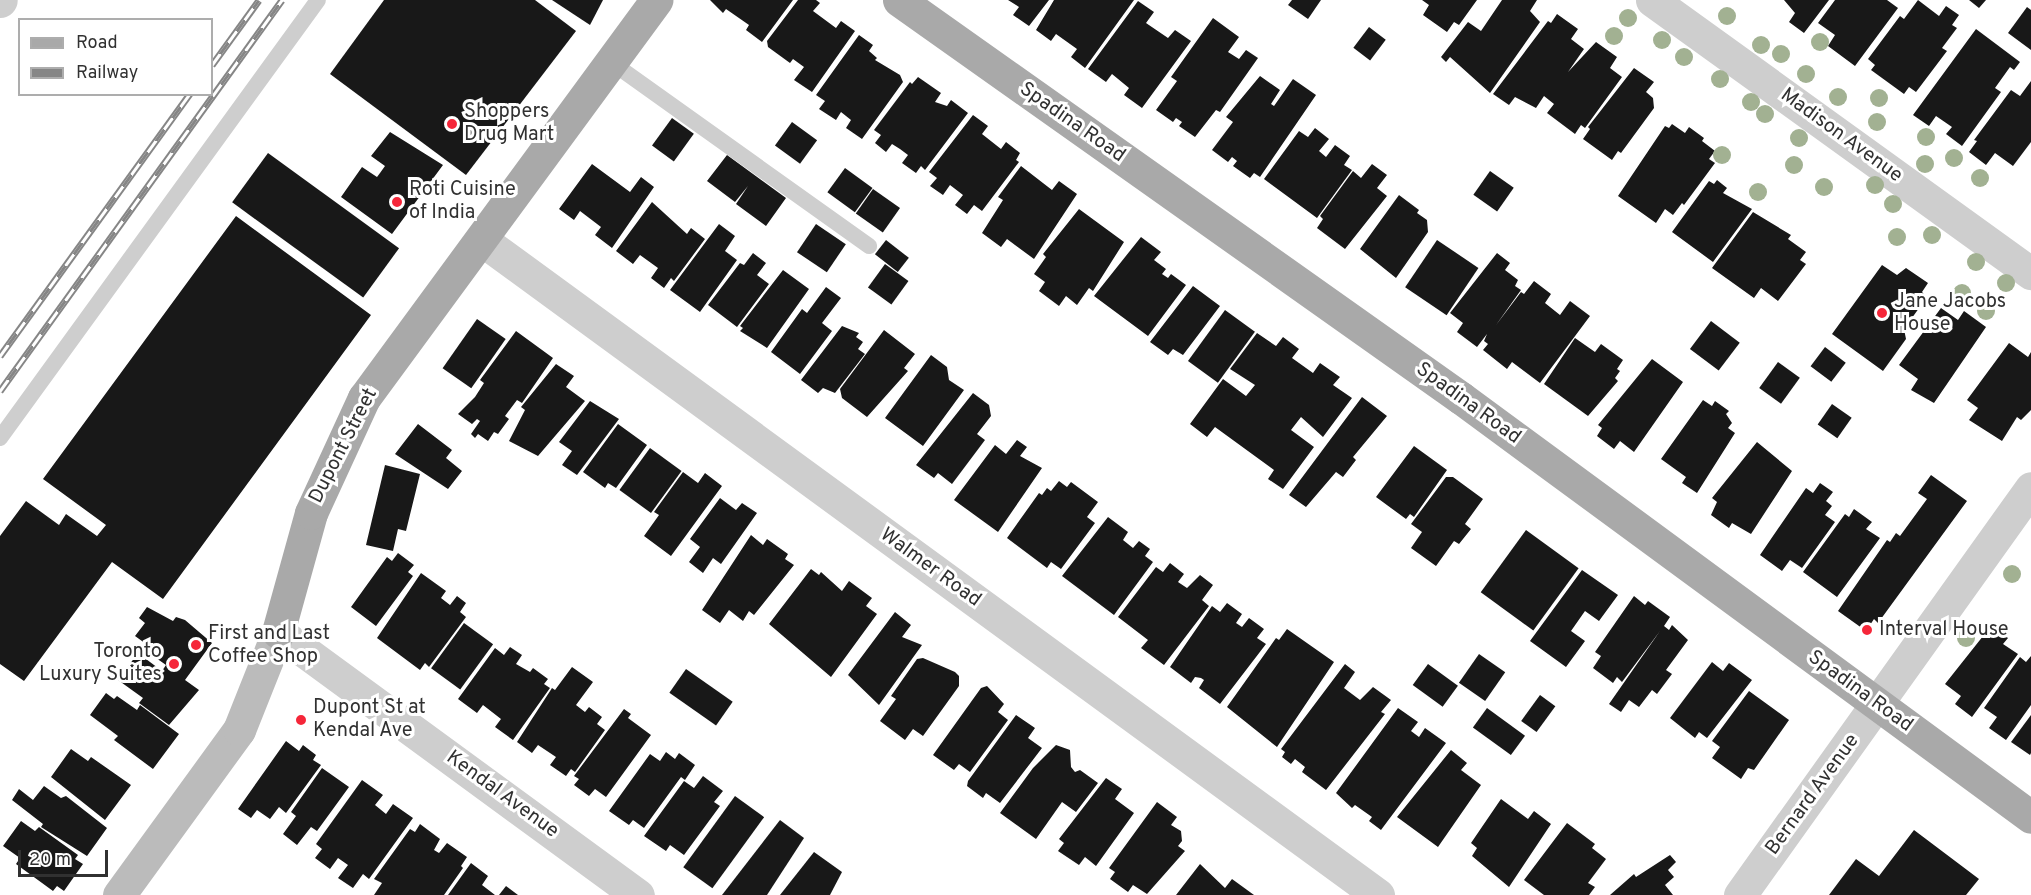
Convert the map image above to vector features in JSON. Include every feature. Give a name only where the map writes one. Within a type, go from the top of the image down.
[{"type":"main road","name":"Dupont Street","points":[[119,895],[240,730],[278,632],[310,513],[364,398],[656,0]]},
{"type":"main road","name":"Spadina Road","points":[[899,0],[1461,398],[2031,817]]},
{"type":"street","name":"Madison Avenue","points":[[1652,0],[2031,273]]},
{"type":"street","name":"Walmer Road","points":[[482,240],[1378,895]]},
{"type":"street","name":"Bernard Avenue","points":[[1740,895],[2031,488]]},
{"type":"street","name":"Kendal Avenue","points":[[278,632],[639,895]]},
{"type":"lane","points":[[0,438],[318,0]]},
{"type":"lane","points":[[611,62],[869,246]]},
{"type":"building","name":"Shoppers Drug Mart","points":[[384,0],[535,0],[576,31],[466,175],[330,74]]},
{"type":"building","points":[[552,0],[603,0],[590,25]]},
{"type":"building","points":[[710,0],[793,0],[762,42],[746,30],[749,25],[726,9],[723,13]]},
{"type":"building","points":[[798,0],[816,0],[820,3],[813,11],[836,28],[841,21],[855,31],[812,92],[794,80],[804,67],[793,59],[790,63],[768,47],[767,41]]},
{"type":"building","points":[[1008,0],[1049,0],[1029,26],[1013,15],[1019,7]]},
{"type":"building","points":[[1054,0],[1134,0],[1085,68],[1071,57],[1077,49],[1056,34],[1051,41],[1036,30]]},
{"type":"building","points":[[1292,0],[1321,0],[1308,19],[1288,5]]},
{"type":"building","points":[[1422,0],[1477,0],[1459,25],[1454,22],[1447,32],[1423,15],[1429,5]]},
{"type":"building","points":[[1502,0],[1537,0],[1530,11],[1540,22],[1490,93],[1450,57],[1446,62],[1441,57],[1468,22],[1481,31]]},
{"type":"building","points":[[1784,0],[1829,0],[1804,33],[1789,22],[1795,13]]},
{"type":"building","points":[[1835,0],[1887,0],[1898,8],[1855,66],[1828,46],[1835,35],[1818,23]]},
{"type":"building","points":[[1918,0],[1939,16],[1946,6],[1959,15],[1952,25],[1957,28],[1942,48],[1947,51],[1916,92],[1909,87],[1904,94],[1871,70],[1875,65],[1868,59],[1900,16],[1904,19]]},
{"type":"building","points":[[1969,0],[1986,0],[1979,8]]},
{"type":"building","points":[[1138,1],[1154,12],[1146,23],[1168,38],[1175,30],[1191,41],[1142,108],[1124,95],[1129,88],[1112,74],[1106,82],[1088,69]]},
{"type":"building","points":[[2027,7],[2031,10],[2031,50],[2008,33]]},
{"type":"building","points":[[1557,14],[1578,29],[1571,39],[1584,49],[1568,72],[1596,42],[1617,57],[1610,68],[1622,77],[1585,128],[1581,125],[1575,134],[1547,113],[1554,104],[1544,96],[1536,108],[1515,97],[1509,105],[1493,94],[1548,21],[1551,23]]},
{"type":"building","points":[[1213,18],[1239,37],[1228,52],[1239,59],[1246,50],[1258,58],[1220,112],[1216,110],[1195,137],[1179,126],[1182,122],[1176,118],[1173,122],[1156,110],[1177,81],[1171,77]]},
{"type":"building","points":[[1369,27],[1386,40],[1370,60],[1353,48]]},
{"type":"building","points":[[1976,29],[2020,62],[2014,70],[2010,67],[1995,88],[2001,92],[1962,146],[1946,134],[1952,127],[1936,116],[1929,126],[1913,115]]},
{"type":"building","points":[[859,35],[873,45],[869,51],[877,58],[875,60],[900,75],[903,82],[862,139],[846,128],[851,120],[841,112],[836,120],[819,109],[825,101],[816,95]]},
{"type":"building","points":[[1634,68],[1654,82],[1646,92],[1653,98],[1654,108],[1621,153],[1618,151],[1612,160],[1583,139],[1590,129],[1588,127]]},
{"type":"building","points":[[1260,76],[1280,90],[1271,104],[1274,106],[1293,79],[1316,95],[1260,177],[1254,173],[1250,178],[1233,166],[1237,161],[1232,157],[1228,162],[1212,150],[1233,122],[1226,117]]},
{"type":"building","points":[[918,77],[941,93],[935,102],[947,106],[951,100],[968,113],[925,170],[921,166],[916,173],[902,163],[908,155],[900,149],[892,144],[886,152],[875,143],[881,135],[874,130],[910,82],[912,84]]},
{"type":"building","points":[[2031,81],[2031,142],[2013,166],[1995,153],[1986,165],[1969,152],[1977,141],[1974,140],[2011,90],[2020,96]]},
{"type":"building","points":[[973,115],[988,126],[982,134],[1001,149],[1006,142],[1020,153],[1016,160],[1019,162],[982,211],[974,205],[967,214],[955,205],[963,195],[950,185],[943,195],[930,186],[937,178],[929,172]]},
{"type":"building","points":[[672,118],[694,134],[674,161],[652,146]]},
{"type":"building","points":[[792,122],[817,140],[800,164],[775,145]]},
{"type":"building","points":[[1672,124],[1685,133],[1689,127],[1704,138],[1702,141],[1715,151],[1709,159],[1715,163],[1684,205],[1682,203],[1673,215],[1665,209],[1656,223],[1618,196],[1665,126],[1669,128]]},
{"type":"building","points":[[1315,128],[1329,139],[1319,151],[1326,157],[1335,145],[1350,156],[1344,165],[1352,170],[1317,218],[1264,179],[1299,131],[1308,137]]},
{"type":"building","points":[[390,132],[443,165],[392,234],[341,197],[362,167],[377,177],[385,166],[371,156]]},
{"type":"building","points":[[268,153],[399,248],[363,298],[232,202]]},
{"type":"building","points":[[727,155],[786,198],[766,226],[736,204],[748,186],[735,202],[707,181]]},
{"type":"building","points":[[592,164],[630,192],[641,177],[654,187],[612,248],[595,235],[601,227],[580,211],[574,220],[559,209]]},
{"type":"building","points":[[1372,164],[1387,175],[1377,188],[1387,196],[1345,249],[1317,228],[1323,219],[1320,216],[1353,171],[1361,178]]},
{"type":"building","points":[[1021,166],[1052,190],[1059,181],[1077,194],[1034,259],[1007,239],[1001,247],[982,233],[1003,200],[998,197]]},
{"type":"building","points":[[845,168],[873,188],[855,212],[827,192]]},
{"type":"building","points":[[1490,171],[1514,188],[1497,211],[1473,195]]},
{"type":"building","points":[[1717,180],[1727,188],[1723,193],[1752,209],[1713,262],[1672,232],[1709,181],[1714,184]]},
{"type":"building","points":[[873,189],[900,208],[883,233],[856,214]]},
{"type":"building","points":[[1399,195],[1419,210],[1417,213],[1427,220],[1428,232],[1396,278],[1360,249]]},
{"type":"building","points":[[652,202],[687,234],[691,228],[705,239],[674,281],[671,278],[664,288],[651,278],[658,268],[640,255],[633,264],[616,251]]},
{"type":"building","points":[[1079,209],[1124,242],[1093,291],[1089,288],[1077,305],[1066,296],[1059,306],[1039,291],[1045,282],[1034,274],[1046,257],[1043,254]]},
{"type":"building","points":[[1753,212],[1791,235],[1788,239],[1806,252],[1800,260],[1806,264],[1778,301],[1761,288],[1754,298],[1712,268]]},
{"type":"building","points":[[236,216],[371,315],[163,599],[112,562],[24,681],[0,664],[0,536],[26,501],[59,525],[66,514],[97,536],[106,525],[43,479]]},
{"type":"building","points":[[719,224],[735,236],[725,251],[737,260],[700,312],[670,290]]},
{"type":"building","points":[[816,224],[846,244],[827,272],[797,252]]},
{"type":"building","points":[[1141,237],[1161,252],[1154,260],[1166,269],[1162,274],[1168,278],[1171,274],[1186,285],[1148,336],[1094,296]]},
{"type":"building","points":[[886,240],[909,258],[898,272],[875,254]]},
{"type":"building","points":[[1437,240],[1478,268],[1447,315],[1405,287]]},
{"type":"building","points":[[753,253],[766,263],[757,275],[769,284],[737,327],[708,305],[740,263],[744,265]]},
{"type":"building","points":[[1497,253],[1510,263],[1505,270],[1518,280],[1515,286],[1521,290],[1496,325],[1521,292],[1524,294],[1534,281],[1551,294],[1545,303],[1560,315],[1570,301],[1590,316],[1540,383],[1512,362],[1507,369],[1483,350],[1488,344],[1484,341],[1487,334],[1477,347],[1457,332],[1463,323],[1450,313]]},
{"type":"building","points":[[885,264],[908,281],[891,305],[868,287]]},
{"type":"building","name":"Jane Jacobs House","points":[[1882,265],[1897,275],[1906,268],[1928,283],[1922,292],[1927,297],[1904,329],[1906,339],[1883,371],[1832,334]]},
{"type":"building","points":[[783,270],[809,289],[767,348],[740,331],[743,328],[740,326]]},
{"type":"building","points":[[1193,286],[1220,306],[1183,355],[1173,349],[1168,355],[1150,342]]},
{"type":"building","points":[[826,287],[841,298],[822,323],[832,331],[800,374],[771,352],[802,309],[807,313]]},
{"type":"building","points":[[1941,308],[1958,320],[1964,311],[1986,327],[1934,403],[1911,390],[1918,379],[1899,365]]},
{"type":"building","points":[[1225,310],[1255,332],[1218,383],[1188,361]]},
{"type":"building","points":[[477,319],[506,339],[471,388],[443,368]]},
{"type":"building","points":[[1711,321],[1740,343],[1719,371],[1690,349]]},
{"type":"building","points":[[842,326],[859,333],[856,337],[863,342],[858,349],[865,354],[835,393],[823,388],[818,393],[801,380]]},
{"type":"building","points":[[884,330],[915,354],[904,368],[908,371],[867,417],[842,398],[840,389]]},
{"type":"building","points":[[516,331],[553,358],[522,403],[517,400],[505,416],[509,419],[498,434],[494,432],[488,441],[478,434],[475,438],[471,434],[480,421],[477,419],[472,424],[458,414],[475,397],[484,383],[480,380]]},
{"type":"building","points":[[1257,333],[1276,346],[1283,337],[1299,349],[1292,358],[1313,373],[1320,363],[1340,377],[1333,385],[1352,398],[1323,437],[1301,417],[1291,430],[1314,447],[1283,489],[1268,479],[1274,470],[1215,427],[1207,437],[1190,424],[1223,379],[1246,396],[1255,385],[1230,369]]},
{"type":"building","points":[[1575,338],[1595,352],[1601,344],[1623,360],[1617,369],[1620,371],[1615,378],[1618,381],[1588,416],[1544,384]]},
{"type":"building","points":[[2009,343],[2028,357],[2031,352],[2031,410],[2021,420],[2017,417],[2002,441],[1969,420],[1978,408],[1967,400]]},
{"type":"building","points":[[1825,347],[1846,363],[1831,382],[1811,366]]},
{"type":"building","points":[[931,355],[947,367],[949,380],[964,390],[923,446],[885,418]]},
{"type":"building","points":[[1652,359],[1683,382],[1634,452],[1620,441],[1614,449],[1597,436],[1602,428],[1598,425]]},
{"type":"building","points":[[1778,362],[1800,378],[1781,404],[1759,388]]},
{"type":"building","points":[[556,364],[574,376],[566,387],[585,401],[538,456],[509,441],[525,410],[521,407]]},
{"type":"building","points":[[973,393],[989,405],[991,416],[977,434],[985,440],[952,484],[938,473],[934,478],[916,465]]},
{"type":"building","points":[[1362,397],[1387,416],[1353,457],[1356,460],[1343,477],[1336,472],[1306,507],[1289,495]]},
{"type":"building","points":[[1703,400],[1712,406],[1715,401],[1729,411],[1726,414],[1732,423],[1728,428],[1735,433],[1697,493],[1682,483],[1686,477],[1661,459]]},
{"type":"building","points":[[590,401],[619,419],[577,475],[562,465],[572,451],[559,442]]},
{"type":"building","points":[[1832,404],[1852,418],[1837,438],[1818,424]]},
{"type":"building","points":[[418,424],[452,450],[446,458],[462,471],[448,489],[395,454]]},
{"type":"building","points":[[618,424],[647,445],[616,488],[608,483],[605,488],[583,472]]},
{"type":"building","points":[[1017,440],[1027,447],[1020,456],[1042,468],[998,532],[954,500],[995,445],[1006,454]]},
{"type":"building","points":[[1757,442],[1792,471],[1751,534],[1732,523],[1729,528],[1711,515],[1717,502],[1712,498]]},
{"type":"building","points":[[1414,446],[1447,470],[1414,517],[1410,514],[1406,519],[1376,497]]},
{"type":"building","points":[[650,448],[682,471],[651,513],[619,490]]},
{"type":"building","points":[[385,465],[420,474],[406,531],[398,529],[393,551],[366,545]]},
{"type":"building","points":[[683,472],[698,483],[705,473],[722,486],[671,556],[644,536],[659,515],[654,512]]},
{"type":"building","points":[[1931,475],[1967,501],[1878,623],[1874,619],[1866,631],[1838,611],[1887,540],[1890,542],[1896,533],[1900,536],[1927,499],[1918,493]]},
{"type":"building","points":[[1446,477],[1453,477],[1483,499],[1465,524],[1471,529],[1459,544],[1454,541],[1436,566],[1411,548],[1422,532],[1411,524]]},
{"type":"building","points":[[1059,481],[1067,487],[1071,482],[1098,502],[1087,517],[1095,523],[1061,569],[1051,562],[1047,568],[1007,538],[1039,493],[1042,495],[1047,488],[1051,491]]},
{"type":"building","points":[[1820,483],[1833,492],[1826,501],[1832,506],[1825,515],[1835,522],[1802,568],[1790,560],[1782,571],[1760,555],[1806,488],[1813,493]]},
{"type":"building","points":[[720,498],[736,510],[742,503],[757,513],[721,564],[713,558],[703,573],[689,562],[700,547],[690,539]]},
{"type":"building","points":[[1854,509],[1872,522],[1866,529],[1880,538],[1837,597],[1803,572],[1845,514],[1849,517]]},
{"type":"building","points":[[1108,517],[1128,532],[1123,540],[1133,548],[1139,541],[1150,549],[1145,556],[1153,562],[1114,615],[1062,576]]},
{"type":"building","points":[[1526,530],[1579,568],[1533,631],[1481,592]]},
{"type":"building","points":[[751,535],[763,545],[767,539],[788,554],[785,559],[794,565],[754,615],[749,611],[743,621],[729,610],[720,623],[702,610]]},
{"type":"building","points":[[398,553],[414,565],[408,572],[413,576],[376,626],[351,607],[387,557],[392,561]]},
{"type":"building","points":[[1170,563],[1184,574],[1178,582],[1187,588],[1200,575],[1213,585],[1202,600],[1209,606],[1164,665],[1141,648],[1148,640],[1118,617],[1156,567],[1163,572]]},
{"type":"building","points":[[811,569],[819,575],[821,572],[842,591],[849,581],[872,598],[866,606],[877,614],[831,677],[769,624]]},
{"type":"building","points":[[1582,570],[1618,595],[1599,621],[1585,611],[1571,631],[1585,641],[1566,667],[1530,641]]},
{"type":"building","points":[[421,573],[446,591],[441,598],[450,605],[457,596],[466,603],[460,612],[466,617],[429,667],[425,663],[420,670],[377,638]]},
{"type":"building","points":[[1634,596],[1645,605],[1648,601],[1670,617],[1664,626],[1669,630],[1672,625],[1688,640],[1666,670],[1672,674],[1657,694],[1652,690],[1639,707],[1629,700],[1621,712],[1609,704],[1660,631],[1622,682],[1617,677],[1613,683],[1593,668],[1601,656],[1595,652]]},
{"type":"building","points":[[1227,603],[1242,614],[1236,623],[1242,627],[1249,618],[1264,629],[1257,638],[1266,644],[1220,704],[1199,688],[1204,680],[1195,677],[1191,683],[1170,667],[1212,606],[1220,612]]},
{"type":"building","points":[[147,607],[173,621],[176,617],[185,620],[212,643],[185,680],[199,690],[169,725],[139,703],[143,698],[118,680],[138,653],[162,671],[166,665],[149,653],[153,649],[135,636],[145,623],[139,618]]},
{"type":"building","points":[[895,612],[911,625],[902,637],[922,645],[879,705],[848,675]]},
{"type":"building","points":[[464,623],[493,644],[460,689],[431,668]]},
{"type":"building","points":[[1991,626],[2008,638],[2003,644],[2018,654],[1972,717],[1955,704],[1961,696],[1945,684]]},
{"type":"building","points":[[1287,629],[1334,662],[1277,747],[1227,707],[1276,638],[1279,640]]},
{"type":"building","points":[[510,647],[522,655],[516,664],[530,672],[533,668],[548,679],[544,684],[550,688],[513,740],[495,727],[501,719],[483,705],[477,713],[458,699],[495,648],[504,655]]},
{"type":"building","points":[[1479,654],[1505,672],[1485,701],[1459,683]]},
{"type":"building","points":[[2031,656],[2031,705],[2006,740],[1989,728],[1997,717],[1984,708],[2020,657],[2026,662]]},
{"type":"building","points":[[923,658],[955,672],[959,676],[959,686],[923,736],[913,729],[905,740],[880,721],[896,699],[891,696],[917,659]]},
{"type":"building","points":[[1712,662],[1723,671],[1729,663],[1752,680],[1707,738],[1699,732],[1695,738],[1670,718]]},
{"type":"building","points":[[1345,664],[1355,672],[1344,688],[1360,700],[1373,687],[1391,700],[1381,712],[1385,714],[1326,790],[1302,772],[1305,767],[1295,759],[1291,764],[1282,757],[1285,752],[1281,749]]},
{"type":"building","points":[[1428,664],[1458,686],[1443,707],[1413,685]]},
{"type":"building","points":[[572,667],[593,682],[576,705],[585,712],[589,707],[602,717],[597,724],[605,730],[575,772],[571,769],[566,776],[550,765],[556,757],[538,745],[532,753],[517,742],[552,688],[555,690]]},
{"type":"building","points":[[686,669],[733,702],[716,725],[669,693]]},
{"type":"building","points":[[987,686],[1004,704],[998,712],[1008,720],[970,772],[959,764],[954,770],[933,755],[981,688]]},
{"type":"building","points":[[1749,691],[1789,720],[1754,770],[1748,768],[1741,779],[1712,758],[1720,747],[1712,741]]},
{"type":"building","points":[[106,693],[114,699],[117,696],[137,710],[140,705],[179,734],[153,769],[114,740],[118,736],[90,715]]},
{"type":"building","points":[[1540,695],[1555,706],[1537,732],[1521,721]]},
{"type":"building","points":[[1398,708],[1418,722],[1411,731],[1419,737],[1425,728],[1446,743],[1381,830],[1369,821],[1372,817],[1355,805],[1352,808],[1336,793]]},
{"type":"building","points":[[1487,708],[1525,736],[1511,755],[1473,727]]},
{"type":"building","points":[[624,709],[631,714],[628,718],[651,735],[606,797],[595,789],[589,796],[574,785],[579,779],[574,776]]},
{"type":"building","points":[[1016,715],[1035,728],[1028,738],[1042,748],[1000,803],[986,793],[983,798],[967,786],[968,781]]},
{"type":"building","points":[[2031,715],[2031,753],[2030,755],[2011,742]]},
{"type":"building","points":[[286,741],[299,751],[303,745],[316,755],[313,760],[321,765],[286,813],[279,807],[270,819],[257,810],[251,818],[238,809]]},
{"type":"building","points":[[1056,745],[1070,750],[1071,767],[1075,772],[1080,770],[1098,783],[1076,812],[1062,802],[1036,839],[1000,813],[1033,768]]},
{"type":"building","points":[[71,749],[88,761],[91,757],[131,785],[105,820],[51,777]]},
{"type":"building","points":[[1451,750],[1467,763],[1461,770],[1481,785],[1438,847],[1397,817]]},
{"type":"building","points":[[666,752],[675,759],[679,753],[695,765],[685,780],[681,777],[644,828],[633,820],[629,825],[609,811],[650,754],[660,761]]},
{"type":"building","points":[[322,768],[349,787],[317,831],[311,827],[297,845],[283,834],[296,816],[291,812]]},
{"type":"building","points":[[703,776],[723,791],[714,802],[720,806],[684,855],[670,845],[666,851],[644,836],[684,781],[694,788]]},
{"type":"building","points":[[1106,778],[1122,789],[1115,799],[1134,813],[1096,866],[1085,857],[1079,865],[1058,851],[1064,843],[1059,839]]},
{"type":"building","points":[[362,780],[383,795],[375,805],[386,814],[393,804],[413,818],[369,879],[363,874],[353,888],[338,878],[348,865],[338,858],[330,869],[315,858],[322,849],[316,844]]},
{"type":"building","points":[[44,786],[61,798],[66,796],[107,828],[87,856],[41,827],[43,824],[12,800],[19,789],[33,800]]},
{"type":"building","points":[[735,796],[764,817],[712,888],[683,867]]},
{"type":"building","points":[[1501,799],[1528,819],[1534,811],[1551,824],[1509,887],[1472,856],[1477,848],[1471,843]]},
{"type":"building","points":[[1157,802],[1177,817],[1171,825],[1181,831],[1182,841],[1178,846],[1185,851],[1147,894],[1133,885],[1128,892],[1110,879],[1115,872],[1109,868]]},
{"type":"building","points":[[780,820],[804,838],[767,895],[722,895]]},
{"type":"building","points":[[21,821],[35,831],[39,827],[78,855],[75,859],[83,864],[64,891],[57,886],[53,891],[16,864],[20,858],[3,846]]},
{"type":"building","points":[[1567,823],[1595,844],[1592,848],[1606,859],[1588,883],[1595,887],[1589,895],[1544,895],[1524,880]]},
{"type":"building","points":[[420,824],[440,839],[434,850],[439,853],[447,843],[467,857],[461,866],[463,868],[444,895],[374,895],[382,883],[374,879],[410,829],[415,832]]},
{"type":"building","points":[[1914,830],[1979,879],[1966,895],[1829,895],[1856,859],[1879,876]]},
{"type":"building","points":[[814,852],[842,872],[830,895],[780,895]]},
{"type":"building","points":[[1670,855],[1676,862],[1668,870],[1674,877],[1665,885],[1673,895],[1610,895],[1634,874],[1636,877]]},
{"type":"building","points":[[471,863],[488,876],[482,885],[495,895],[448,895]]},
{"type":"building","points":[[1200,864],[1225,888],[1232,879],[1254,895],[1176,895]]},
{"type":"building","points":[[506,886],[518,895],[499,895]]},
{"type":"railway","points":[[213,64],[259,0]]},
{"type":"railway","points":[[213,96],[282,0]]},
{"type":"railway","points":[[0,356],[189,96]]},
{"type":"railway","points":[[0,391],[213,96]]},
{"type":"place","name":"Shoppers Drug Mart","points":[[452,124]]},
{"type":"place","name":"Roti Cuisine of India","points":[[397,202]]},
{"type":"place","name":"Jane Jacobs House","points":[[1882,313]]},
{"type":"place","name":"Interval House","points":[[1867,630]]},
{"type":"place","name":"First and Last Coffee Shop","points":[[196,645]]},
{"type":"place","name":"Toronto Luxury Suites","points":[[174,664]]},
{"type":"place","name":"Dupont St at Kendal Ave","points":[[301,720]]}]
